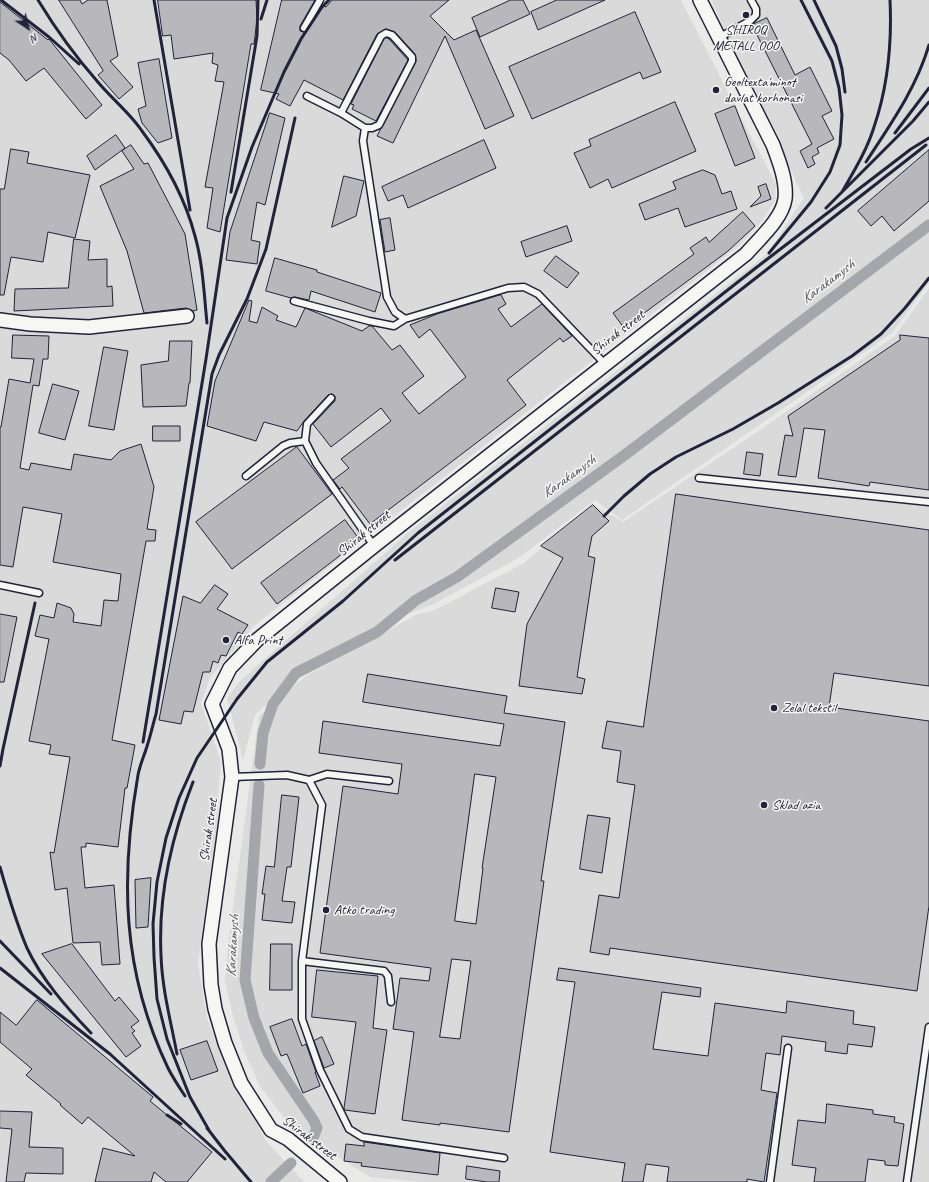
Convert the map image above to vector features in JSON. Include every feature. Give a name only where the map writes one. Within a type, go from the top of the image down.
[{"type":"street","name":"Shirak street","points":[[340,1182],[288,1139],[271,1130],[241,1083],[224,1043],[211,985],[209,944],[232,777],[229,749],[212,704],[230,668],[257,640],[374,546],[746,254],[778,217],[785,199],[784,179],[781,164],[773,145],[700,0]]},
{"type":"street","points":[[0,320],[30,324],[89,327],[187,316]]},
{"type":"lane","points":[[304,28],[320,0]]},
{"type":"lane","points":[[718,38],[750,21],[756,15],[756,9],[751,0]]},
{"type":"lane","points":[[307,96],[341,113],[365,128],[372,128],[379,125],[412,61],[412,57],[392,35],[386,33],[381,36],[341,113]]},
{"type":"lane","points":[[365,128],[363,141],[387,297],[394,312],[404,319]]},
{"type":"lane","points":[[294,301],[369,321],[394,326],[404,319],[508,288],[524,286],[538,294],[605,364]]},
{"type":"lane","points":[[332,398],[307,424],[305,441],[316,463],[374,546]]},
{"type":"lane","points":[[246,476],[283,446],[290,443],[305,441]]},
{"type":"lane","points":[[699,478],[929,502]]},
{"type":"lane","points":[[0,585],[39,593]]},
{"type":"lane","points":[[232,777],[287,775],[309,780],[327,774],[389,781]]},
{"type":"lane","points":[[309,780],[322,805],[302,961],[302,1020],[320,1070],[348,1129],[362,1138],[504,1158]]},
{"type":"lane","points":[[302,961],[384,972],[388,976],[391,1002]]},
{"type":"lane","points":[[907,1182],[929,1027]]},
{"type":"lane","points":[[770,1182],[788,1048]]},
{"type":"shaded area","points":[[0,0],[681,0],[776,184],[775,201],[761,222],[741,244],[254,626],[210,678],[201,703],[221,762],[217,825],[198,963],[207,1018],[224,1062],[266,1141],[304,1182],[0,1182]]},
{"type":"shaded area","points":[[711,0],[929,0],[929,283],[892,333],[622,520],[595,500],[520,557],[434,604],[410,613],[299,674],[255,715],[243,760],[227,698],[241,680],[409,532],[767,254],[804,198]]},
{"type":"shaded area","points":[[929,288],[929,1182],[420,1182],[370,1177],[290,1126],[260,1086],[244,1051],[233,1016],[225,981],[228,945],[259,716],[306,676],[418,614],[435,610],[524,563],[593,505],[623,522],[760,430],[895,336]]},
{"type":"building","points":[[59,0],[80,0],[82,4],[88,0],[107,0],[118,56],[110,61],[133,87],[119,99],[98,75],[103,71]]},
{"type":"building","points":[[158,0],[256,0],[257,20],[254,44],[251,44],[220,232],[207,228],[213,188],[205,187],[224,82],[215,81],[218,65],[212,63],[213,53],[174,59],[171,35],[163,36]]},
{"type":"building","points":[[282,0],[315,0],[300,26],[300,31],[304,32],[308,30],[322,5],[326,7],[332,0],[449,0],[430,16],[454,40],[476,30],[514,116],[485,129],[445,36],[393,143],[377,136],[416,61],[415,54],[395,32],[386,29],[377,34],[343,100],[304,80],[290,106],[276,99],[279,94],[261,90]]},
{"type":"building","points":[[511,0],[523,0],[530,14],[480,37],[472,18]]},
{"type":"building","points":[[557,0],[605,0],[538,30],[531,12]]},
{"type":"building","points":[[0,2],[48,40],[49,39],[102,105],[86,119],[44,68],[26,81],[9,60],[0,53]]},
{"type":"building","points":[[635,12],[661,72],[643,79],[640,72],[532,119],[509,67]]},
{"type":"building","points":[[767,18],[795,75],[810,67],[832,111],[822,116],[834,139],[817,148],[819,153],[812,157],[815,164],[808,168],[800,151],[812,144],[752,25]]},
{"type":"building","points":[[387,38],[408,60],[376,121],[352,109],[354,105],[351,104],[384,39]]},
{"type":"building","points":[[159,59],[172,138],[158,143],[142,123],[138,109],[146,106],[138,63]]},
{"type":"building","points":[[675,102],[696,151],[612,188],[608,179],[590,188],[574,153],[591,146],[589,140]]},
{"type":"building","points":[[735,106],[755,158],[735,166],[715,114]]},
{"type":"building","points":[[270,113],[285,118],[265,205],[257,202],[251,240],[260,242],[257,264],[226,260],[230,232]]},
{"type":"building","points":[[116,135],[125,148],[95,170],[87,156]]},
{"type":"building","points":[[484,140],[496,168],[408,208],[403,195],[388,201],[382,187]]},
{"type":"building","points":[[131,145],[144,164],[148,163],[185,234],[197,310],[193,311],[186,308],[144,313],[127,251],[100,186],[134,169],[122,151]]},
{"type":"building","points":[[11,149],[29,152],[27,163],[90,175],[75,238],[48,232],[43,262],[11,257],[4,295],[0,295],[0,189],[4,189]]},
{"type":"building","points":[[929,150],[929,201],[894,231],[882,216],[871,226],[858,211]]},
{"type":"building","points":[[703,170],[715,175],[722,194],[731,191],[737,209],[685,227],[678,208],[645,220],[639,204],[676,189],[673,182]]},
{"type":"building","points":[[344,176],[364,181],[356,216],[332,227]]},
{"type":"building","points":[[766,184],[771,199],[750,207],[761,196],[758,187]]},
{"type":"building","points":[[743,212],[755,226],[728,251],[624,328],[613,313],[694,254],[690,248],[706,237],[709,242]]},
{"type":"building","points":[[390,218],[395,250],[385,252],[380,220]]},
{"type":"building","points":[[567,226],[572,241],[526,257],[521,242]]},
{"type":"building","points":[[74,239],[90,241],[88,260],[107,259],[107,287],[112,286],[113,306],[14,311],[15,289],[68,288]]},
{"type":"building","points":[[556,256],[579,273],[567,288],[544,271]]},
{"type":"building","points":[[275,258],[317,270],[317,272],[381,293],[375,312],[311,291],[309,300],[295,297],[291,298],[266,291]]},
{"type":"building","points":[[501,295],[506,304],[498,309],[511,327],[542,304],[572,336],[563,342],[560,338],[507,380],[526,405],[370,524],[342,487],[340,489],[333,480],[349,468],[341,459],[391,421],[381,408],[331,447],[313,424],[335,401],[335,396],[332,394],[328,395],[304,421],[297,431],[264,422],[256,441],[207,426],[215,381],[249,300],[252,301],[249,321],[257,323],[262,307],[278,316],[276,320],[296,327],[305,308],[362,331],[369,326],[372,326],[392,350],[400,345],[424,376],[402,393],[419,414],[466,377],[430,329],[419,338],[410,325],[437,314]]},
{"type":"building","points":[[13,335],[49,336],[48,359],[43,359],[39,386],[33,385],[20,468],[29,470],[31,463],[71,470],[74,454],[111,460],[120,451],[141,444],[154,487],[147,529],[156,530],[155,541],[146,541],[112,740],[135,745],[127,788],[125,788],[118,847],[86,843],[86,847],[81,847],[85,888],[114,885],[120,964],[102,965],[100,942],[73,943],[67,888],[55,890],[50,852],[54,853],[70,757],[49,754],[51,745],[29,741],[49,639],[35,636],[40,615],[54,618],[57,603],[71,608],[74,614],[73,622],[101,626],[104,600],[118,601],[121,574],[53,562],[62,514],[23,507],[13,567],[0,565],[0,427],[9,379],[30,383],[34,359],[12,358]]},
{"type":"building","points":[[900,335],[929,338],[929,490],[870,482],[869,486],[818,478],[825,430],[804,428],[796,477],[778,475],[785,435],[793,436],[788,416],[900,340]]},
{"type":"building","points":[[170,341],[192,341],[190,383],[186,406],[143,407],[141,365],[168,361]]},
{"type":"building","points":[[104,347],[128,351],[114,430],[89,426]]},
{"type":"building","points":[[53,384],[79,391],[65,440],[39,433]]},
{"type":"building","points":[[153,426],[180,426],[180,441],[153,441]]},
{"type":"building","points":[[297,447],[332,494],[232,569],[196,522]]},
{"type":"building","points":[[747,452],[763,454],[760,476],[744,474]]},
{"type":"building","points":[[676,494],[929,530],[929,686],[834,673],[829,707],[929,721],[929,906],[917,991],[610,948],[609,955],[590,952],[599,895],[619,898],[635,785],[617,782],[621,751],[602,748],[607,721],[643,727]]},
{"type":"building","points":[[593,505],[609,521],[592,536],[588,556],[595,558],[577,677],[585,679],[582,694],[519,686],[527,624],[563,558],[541,546]]},
{"type":"building","points":[[345,520],[360,540],[277,604],[261,583]]},
{"type":"building","points":[[215,585],[228,594],[217,609],[248,625],[242,634],[238,632],[226,656],[221,655],[218,663],[213,661],[210,672],[203,672],[193,712],[184,711],[181,724],[159,720],[183,596],[200,603]]},
{"type":"building","points":[[496,588],[519,592],[515,612],[492,608]]},
{"type":"building","points":[[0,614],[17,617],[4,682],[0,682]]},
{"type":"building","points":[[368,674],[507,696],[504,713],[565,722],[541,881],[544,881],[509,1132],[440,1123],[440,1125],[402,1120],[414,1032],[393,1029],[400,978],[429,981],[431,968],[320,953],[343,786],[398,794],[402,764],[319,753],[323,721],[500,746],[504,724],[363,702]],"holes":[[[475,774],[496,777],[482,868],[476,924],[455,921]],[[452,959],[471,961],[460,1039],[440,1037]]]},
{"type":"building","points":[[282,795],[299,797],[291,867],[287,867],[282,901],[295,902],[292,923],[262,920],[265,894],[262,894],[266,866],[274,867]]},
{"type":"building","points":[[588,815],[610,818],[602,873],[580,869]]},
{"type":"building","points":[[151,878],[148,927],[136,928],[135,880]]},
{"type":"building","points":[[72,944],[115,1001],[119,997],[139,1021],[131,1027],[135,1031],[132,1033],[141,1046],[126,1057],[42,954]]},
{"type":"building","points":[[271,944],[292,944],[292,990],[270,990]]},
{"type":"building","points":[[559,968],[701,988],[700,997],[662,992],[653,1049],[708,1056],[715,1003],[786,1013],[787,1001],[854,1011],[853,1024],[875,1027],[872,1047],[848,1044],[847,1054],[825,1051],[826,1042],[782,1036],[780,1055],[766,1053],[761,1090],[777,1093],[764,1182],[747,1179],[747,1182],[667,1182],[669,1167],[646,1164],[643,1182],[622,1182],[625,1163],[550,1152],[575,982],[557,980]]},
{"type":"building","points":[[317,970],[378,976],[373,1028],[387,1030],[375,1114],[345,1110],[344,1108],[356,1022],[312,1017]]},
{"type":"building","points":[[37,1000],[153,1097],[150,1101],[212,1152],[187,1182],[166,1182],[154,1172],[151,1182],[95,1182],[103,1148],[135,1156],[88,1117],[82,1124],[60,1105],[61,1104],[26,1075],[32,1069],[0,1042],[0,1012],[16,1025]]},
{"type":"building","points":[[292,1019],[302,1046],[306,1044],[320,1086],[303,1093],[287,1054],[281,1056],[270,1027]]},
{"type":"building","points":[[322,1037],[334,1064],[324,1068],[314,1041]]},
{"type":"building","points":[[207,1041],[218,1071],[191,1080],[180,1050]]},
{"type":"building","points":[[827,1104],[873,1110],[873,1114],[895,1117],[894,1122],[904,1124],[898,1166],[885,1165],[885,1161],[868,1159],[865,1182],[814,1182],[816,1168],[792,1165],[798,1120],[825,1123]]},
{"type":"building","points":[[0,1111],[32,1112],[29,1147],[63,1148],[63,1174],[26,1173],[24,1182],[6,1182],[12,1129],[0,1128]]},
{"type":"building","points":[[364,1142],[440,1153],[438,1175],[361,1166],[362,1163],[344,1161],[346,1144],[364,1146]]},
{"type":"building","points":[[467,1166],[500,1171],[499,1182],[466,1179]]},
{"type":"waterway","name":"Karakamysh","points":[[260,764],[263,733],[273,704],[296,673],[377,632],[416,600],[457,577],[626,454],[929,225]]},
{"type":"waterway","name":"Karakamysh","points":[[259,785],[245,980],[254,1018],[268,1053],[314,1121],[317,1128],[313,1138]]},
{"type":"waterway","name":"Karakamysh","points":[[271,1182],[291,1163]]},
{"type":"railway","points":[[1,0],[49,37],[79,64]]},
{"type":"railway","points":[[38,0],[58,31],[81,62],[137,124],[159,155],[180,194],[191,222],[198,247],[203,279],[207,323]]},
{"type":"railway","points":[[154,0],[190,210]]},
{"type":"railway","points":[[231,192],[257,36],[258,0]]},
{"type":"railway","points":[[261,19],[267,0]]},
{"type":"railway","points":[[143,742],[206,359],[227,218],[252,147],[284,72],[301,39],[322,7],[329,0]]},
{"type":"railway","points":[[769,253],[811,202],[830,172],[840,145],[842,115],[839,88],[832,61],[801,0]]},
{"type":"railway","points":[[814,0],[836,46],[842,69],[845,92]]},
{"type":"railway","points":[[842,192],[868,144],[879,112],[886,80],[890,48],[890,0]]},
{"type":"railway","points":[[866,162],[910,92],[924,61],[929,45]]},
{"type":"railway","points":[[895,133],[929,88]]},
{"type":"railway","points":[[826,208],[913,121],[929,102]]},
{"type":"railway","points":[[185,1096],[168,1068],[153,1032],[141,996],[134,960],[129,924],[127,888],[132,813],[139,771],[156,714],[212,374],[219,355],[247,299],[266,249],[295,118]]},
{"type":"railway","points":[[210,1132],[190,1097],[167,1039],[157,999],[153,924],[157,882],[166,838],[179,798],[197,758],[237,699],[267,662],[343,601],[418,533],[757,267],[911,149],[929,138]]},
{"type":"railway","points":[[395,560],[926,145]]},
{"type":"railway","points":[[604,516],[624,496],[650,474],[676,457],[733,429],[778,403],[852,356],[881,334],[905,308],[929,278]]},
{"type":"railway","points":[[0,766],[35,603]]},
{"type":"railway","points":[[177,1054],[163,980],[161,955],[162,911],[164,889],[172,846],[193,782]]},
{"type":"railway","points":[[0,867],[19,928],[33,960],[56,993],[91,1033]]},
{"type":"railway","points":[[0,941],[51,994]]},
{"type":"railway","points":[[0,968],[110,1054],[225,1159]]},
{"type":"railway","points":[[167,1115],[181,1124]]},
{"type":"railway","points":[[207,1128],[251,1182]]},
{"type":"place","name":"SHIROQ METALL ООО","points":[[746,15]]},
{"type":"place","name":"Geoltexta'minot davlat korhonasi","points":[[716,90]]},
{"type":"place","name":"Alfa Print","points":[[226,640]]},
{"type":"place","name":"Zelal tekstil","points":[[774,708]]},
{"type":"place","name":"Sklad azia","points":[[764,805]]},
{"type":"place","name":"Atko trading","points":[[326,910]]}]
